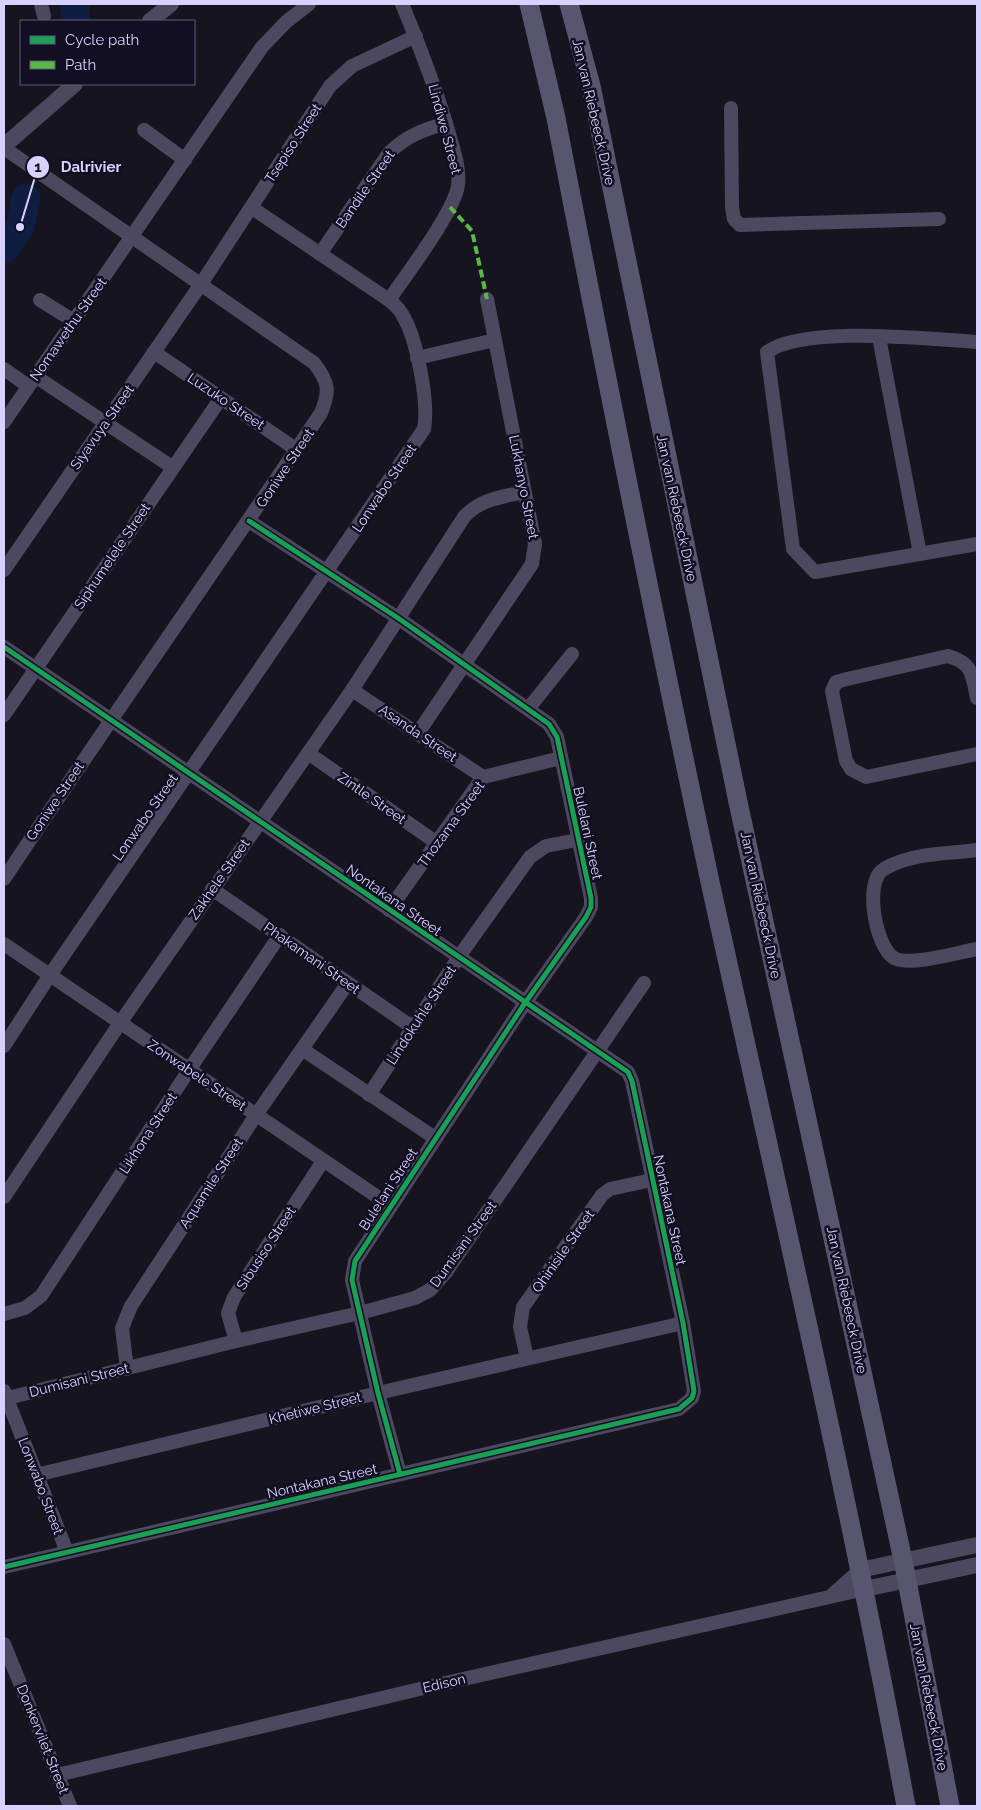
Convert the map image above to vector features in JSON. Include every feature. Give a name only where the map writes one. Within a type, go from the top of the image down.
[{"type":"main road","points":[[529,4],[558,128],[712,888],[864,1589],[906,1806]]},
{"type":"main road","name":"Jan van Riebeeck Drive","points":[[569,4],[591,86],[738,802],[903,1560],[950,1806]]},
{"type":"street","points":[[151,20],[171,4]]},
{"type":"street","points":[[133,236],[262,46],[286,22],[309,4]]},
{"type":"street","name":"Lindiwe Street","points":[[389,300],[450,207],[458,186],[458,168],[446,123],[416,36],[402,4]]},
{"type":"street","name":"Tsepiso Street","points":[[201,284],[330,86],[340,75],[365,59],[416,36]]},
{"type":"street","points":[[4,147],[74,85]]},
{"type":"street","points":[[731,108],[732,207],[734,219],[740,225],[939,219]]},
{"type":"street","name":"Bandile Street","points":[[320,254],[388,153],[401,141],[416,133],[446,123]]},
{"type":"street","points":[[144,130],[185,160]]},
{"type":"street","name":"Goniwe Street","points":[[4,147],[314,363],[325,376],[327,399],[321,413],[297,450],[109,720],[4,879]]},
{"type":"street","name":"Lonwabo Street","points":[[4,1046],[50,975],[424,429],[427,415],[426,403],[417,358],[406,321],[389,300],[252,208]]},
{"type":"street","name":"Nomawethu Street","points":[[4,422],[133,236]]},
{"type":"street","name":"Siyavuya Street","points":[[4,570],[201,284]]},
{"type":"street","name":"Lukhanyo Street","points":[[418,732],[532,564],[535,544],[487,299]]},
{"type":"street","points":[[40,300],[74,321]]},
{"type":"street","points":[[977,342],[879,337],[804,338],[778,344],[767,352],[793,549],[815,572],[977,544]]},
{"type":"street","points":[[879,337],[920,554]]},
{"type":"street","points":[[417,358],[495,340]]},
{"type":"street","name":"Luzuko Street","points":[[154,352],[297,450]]},
{"type":"street","points":[[4,370],[32,381],[105,422],[172,467]]},
{"type":"street","name":"Siphumelele Street","points":[[4,715],[221,398]]},
{"type":"street","name":"Zakhele Street","points":[[4,1197],[120,1023],[352,690],[470,510],[485,502],[524,492]]},
{"type":"street","name":"Bulelani Street","points":[[249,521],[398,618],[549,724],[554,731],[561,758],[577,840],[591,898],[586,917],[525,1003],[435,1138],[352,1270],[352,1280],[378,1393],[400,1474]]},
{"type":"street","name":"Nontakana Street","points":[[4,647],[109,720],[190,772],[458,958],[622,1066],[632,1081],[683,1323],[694,1391],[692,1398],[679,1410],[4,1567]]},
{"type":"street","points":[[528,709],[572,654]]},
{"type":"street","points":[[977,698],[971,670],[962,660],[948,656],[836,682],[832,691],[846,760],[851,769],[866,777],[977,754]]},
{"type":"street","name":"Asanda Street","points":[[352,690],[418,732],[483,777]]},
{"type":"street","name":"Zintle Street","points":[[308,753],[437,843]]},
{"type":"street","name":"Thozama Street","points":[[389,910],[483,777],[561,758]]},
{"type":"street","name":"Lindokuhle Street","points":[[369,1095],[458,958],[530,857],[546,846],[577,840]]},
{"type":"street","points":[[977,850],[904,860],[882,869],[874,883],[872,907],[885,950],[895,958],[907,962],[977,949]]},
{"type":"street","name":"Phakamani Street","points":[[212,889],[412,1027]]},
{"type":"street","name":"Likhona Street","points":[[4,1314],[25,1308],[41,1296],[188,1070],[280,935]]},
{"type":"street","name":"Zonwabele Street","points":[[4,944],[391,1206]]},
{"type":"street","name":"Aquamile Street","points":[[126,1369],[121,1339],[125,1317],[256,1114],[348,983]]},
{"type":"street","name":"Dumisani Street","points":[[5,1396],[126,1369],[236,1341],[360,1314],[414,1298],[430,1290],[441,1278],[644,983]]},
{"type":"street","points":[[302,1049],[435,1138]]},
{"type":"street","name":"Sibusiso Street","points":[[236,1341],[228,1313],[234,1296],[323,1161]]},
{"type":"street","name":"Qhinisile Street","points":[[527,1358],[520,1327],[524,1307],[602,1195],[610,1189],[652,1180]]},
{"type":"street","name":"Khetiwe Street","points":[[36,1475],[378,1393],[683,1323]]},
{"type":"street","name":"Lonwabo Street","points":[[5,1396],[67,1552]]},
{"type":"street","points":[[832,1596],[860,1570],[977,1545]]},
{"type":"street","points":[[864,1589],[977,1565]]},
{"type":"street","name":"Edison","points":[[58,1775],[440,1684],[864,1589]]},
{"type":"street","name":"Donkervilet Street","points":[[4,1644],[70,1806]]},
{"type":"waterway","points":[[75,4],[75,20]]},
{"type":"waterway","points":[[4,249],[20,227],[26,198]]},
{"type":"marked path","points":[[450,207],[472,231],[487,299]]},
{"type":"cycle path","points":[[249,521],[398,618],[549,724],[557,737],[591,898],[591,907],[586,917],[525,1003],[355,1261],[352,1280],[378,1393],[400,1474]]},
{"type":"cycle path","points":[[4,647],[628,1072],[632,1081],[683,1323],[694,1391],[692,1398],[679,1409],[4,1567]]},
{"type":"place","name":"Dalrivier","points":[[20,227]]}]
